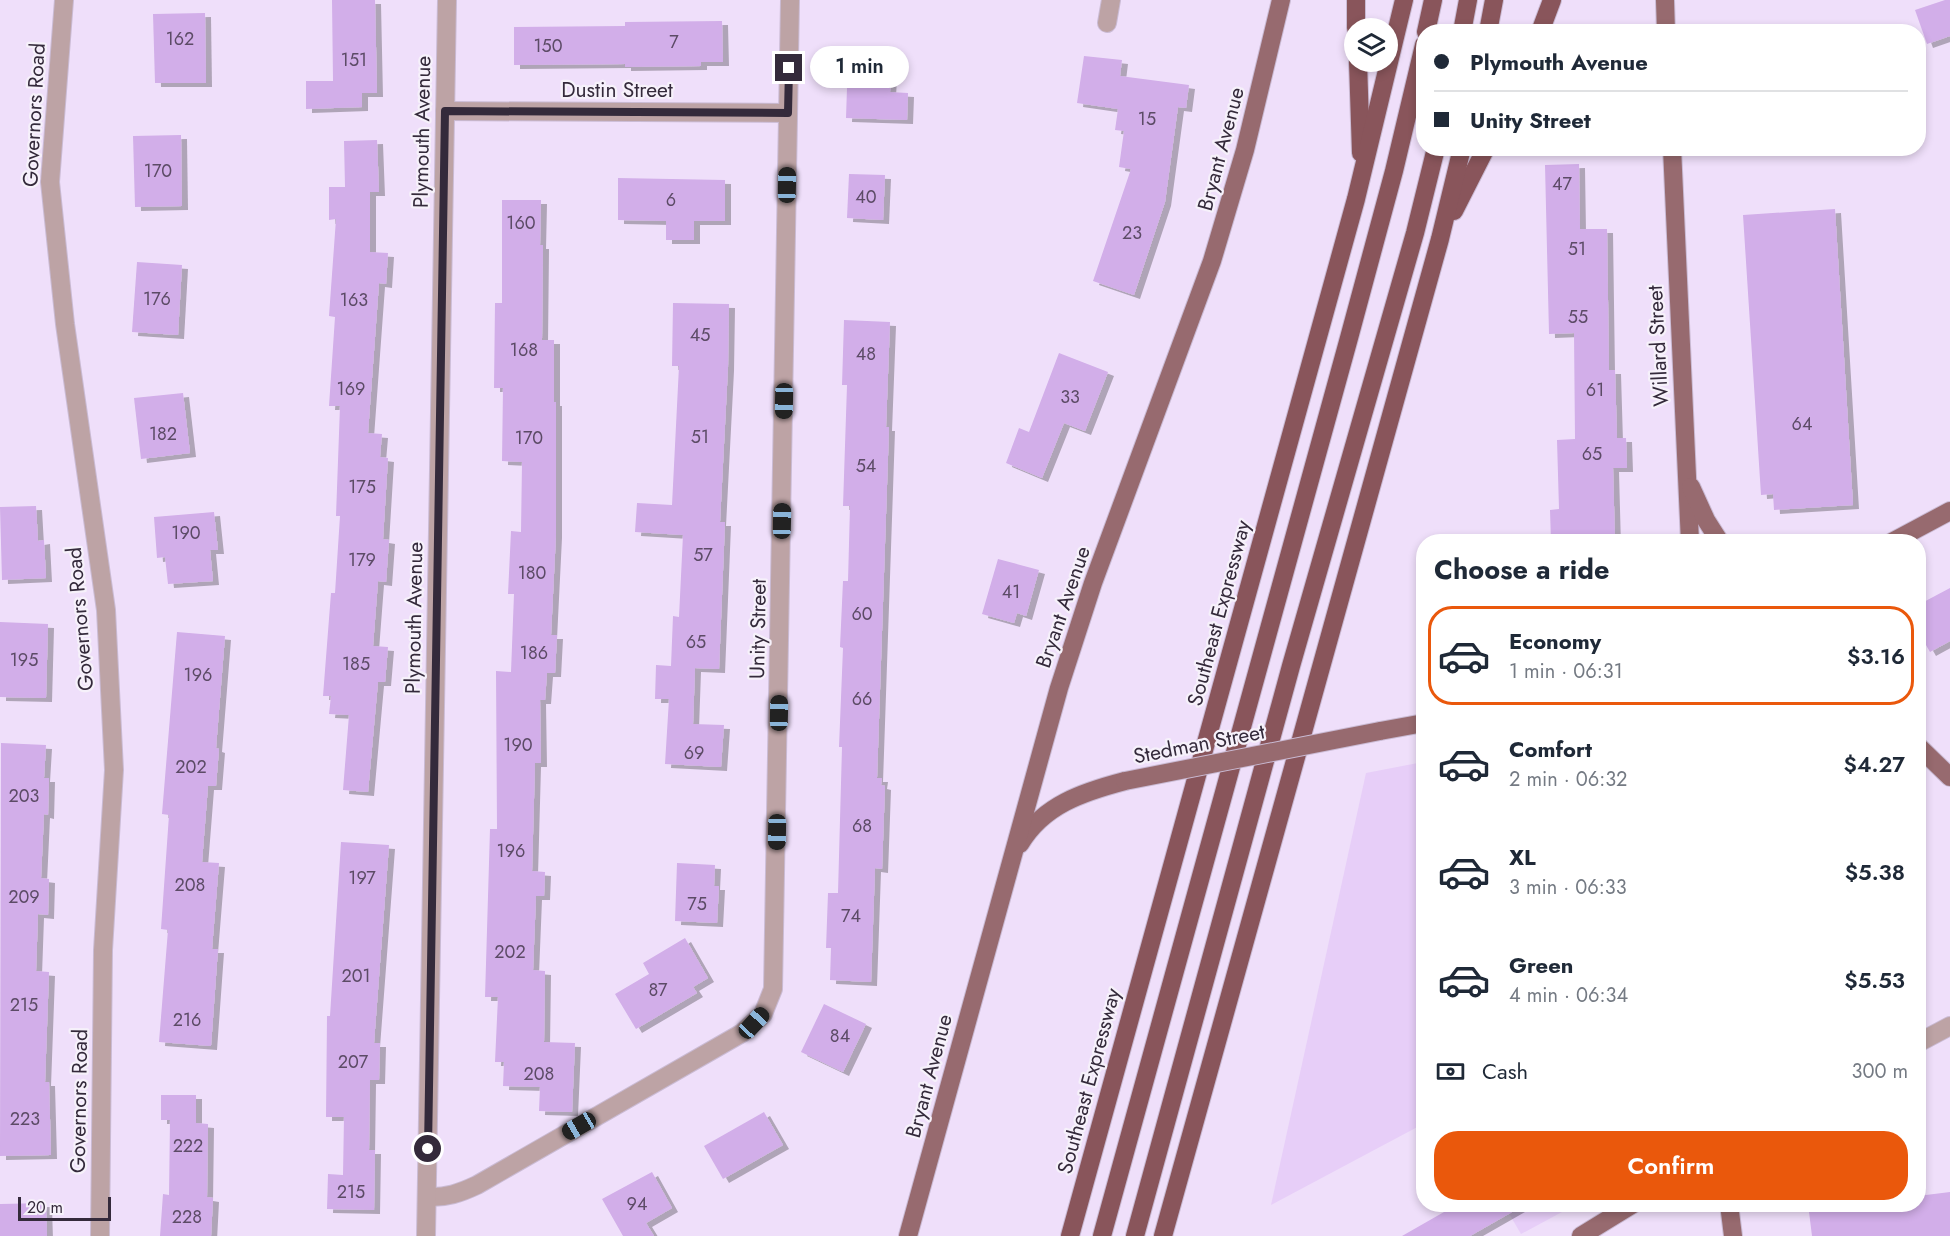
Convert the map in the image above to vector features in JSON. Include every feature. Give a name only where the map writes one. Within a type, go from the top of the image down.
[{"type":"highway","points":[[1356,0],[1356,18]]},
{"type":"highway","name":"Southeast Expressway","points":[[1070,1236],[1362,174],[1404,0]]},
{"type":"highway","points":[[1428,24],[1433,0]]},
{"type":"highway","points":[[1464,24],[1468,0]]},
{"type":"highway","points":[[1490,24],[1494,0]]},
{"type":"highway","points":[[1543,24],[1552,0]]},
{"type":"highway","points":[[1358,72],[1362,174]]},
{"type":"highway","points":[[1102,1236],[1349,338],[1394,171],[1416,79]]},
{"type":"highway","points":[[1135,1236],[1291,666],[1415,233],[1434,156]]},
{"type":"highway","points":[[1163,1236],[1440,240],[1460,156]]},
{"type":"highway","points":[[1440,240],[1482,156]]},
{"type":"main road","name":"Bryant Avenue","points":[[908,1236],[1011,859],[1076,635],[1230,207],[1281,0]]},
{"type":"main road","points":[[1665,0],[1666,24]]},
{"type":"main road","name":"Willard Street","points":[[1671,156],[1690,534]]},
{"type":"main road","points":[[1686,472],[1695,498],[1715,534]]},
{"type":"main road","points":[[1907,534],[1950,511]]},
{"type":"main road","name":"Stedman Street","points":[[1011,859],[1024,836],[1038,820],[1052,808],[1086,792],[1125,781],[1416,724]]},
{"type":"main road","points":[[1926,754],[1950,777]]},
{"type":"main road","points":[[1581,1236],[1621,1212]]},
{"type":"main road","points":[[1730,1212],[1733,1236]]},
{"type":"street","name":"Governors Road","points":[[64,0],[50,182],[65,324],[106,610],[114,770],[104,950],[100,1236]]},
{"type":"street","name":"Plymouth Avenue","points":[[426,1236],[447,0]]},
{"type":"street","name":"Unity Street","points":[[427,1197],[453,1195],[477,1185],[742,1033],[762,1014],[769,1002],[775,976],[790,0]]},
{"type":"street","points":[[1107,23],[1111,0]]},
{"type":"street","name":"Dustin Street","points":[[445,111],[788,113]]},
{"type":"street","points":[[1926,1039],[1950,1026]]},
{"type":"shaded area","points":[[1416,763],[1416,1128],[1271,1205],[1366,773]]},
{"type":"shaded area","points":[[1508,1212],[1562,1212],[1521,1234]]},
{"type":"building","points":[[332,0],[375,0],[377,93],[362,93],[362,107],[306,109],[306,81],[333,81]]},
{"type":"building","points":[[1950,0],[1950,36],[1927,44],[1926,24],[1920,24],[1915,10]]},
{"type":"building","points":[[205,13],[206,83],[155,83],[153,14]]},
{"type":"building","points":[[722,21],[723,62],[701,62],[701,66],[514,65],[514,27],[625,26],[625,22]]},
{"type":"building","points":[[1084,56],[1122,60],[1120,76],[1189,85],[1186,108],[1178,107],[1165,202],[1134,295],[1093,281],[1131,169],[1119,167],[1124,131],[1115,130],[1118,109],[1077,103]]},
{"type":"building","points":[[848,57],[892,58],[890,92],[908,93],[907,120],[846,118]]},
{"type":"building","points":[[181,135],[182,206],[135,207],[133,136]]},
{"type":"building","points":[[377,140],[379,192],[370,192],[370,252],[388,253],[386,284],[379,283],[368,433],[382,434],[380,457],[388,458],[383,539],[389,540],[386,582],[378,581],[373,646],[388,647],[385,682],[378,682],[368,792],[343,790],[349,715],[329,714],[331,696],[323,696],[331,593],[335,593],[340,516],[336,516],[340,406],[329,406],[335,317],[329,316],[336,219],[329,220],[329,187],[345,187],[344,141]]},
{"type":"building","points":[[1579,164],[1580,229],[1607,229],[1609,370],[1615,370],[1617,438],[1626,438],[1627,468],[1613,468],[1615,534],[1551,534],[1550,510],[1559,509],[1557,440],[1575,439],[1574,333],[1549,334],[1545,165]]},
{"type":"building","points":[[849,174],[885,175],[883,220],[847,218]]},
{"type":"building","points":[[618,178],[725,180],[725,221],[694,221],[694,240],[666,240],[666,221],[618,220]]},
{"type":"building","points":[[502,200],[541,200],[542,340],[554,340],[556,534],[551,635],[557,635],[555,673],[547,673],[545,700],[540,700],[541,763],[535,763],[532,871],[545,872],[544,896],[536,896],[533,970],[545,971],[544,1042],[575,1043],[572,1112],[539,1111],[540,1087],[503,1086],[504,1062],[495,1062],[498,997],[485,997],[490,829],[497,829],[496,671],[511,672],[514,594],[508,594],[511,531],[521,532],[522,462],[502,461],[503,388],[494,388],[495,303],[502,303]]},
{"type":"building","points":[[1835,209],[1853,505],[1774,510],[1773,494],[1761,495],[1743,215]]},
{"type":"building","points":[[137,262],[182,265],[178,335],[132,332]]},
{"type":"building","points":[[673,303],[729,304],[720,522],[725,522],[719,669],[695,668],[693,724],[724,725],[721,767],[665,764],[669,699],[655,699],[656,665],[671,666],[673,616],[679,617],[683,535],[635,532],[637,503],[672,505],[679,366],[672,366]]},
{"type":"building","points":[[844,320],[890,322],[886,427],[889,427],[877,778],[882,778],[881,785],[885,786],[882,869],[875,868],[871,982],[830,980],[831,948],[826,948],[828,893],[838,893],[842,747],[839,747],[843,648],[840,647],[843,581],[848,581],[850,506],[843,506],[847,385],[842,385]]},
{"type":"building","points":[[1059,353],[1108,372],[1085,431],[1064,423],[1042,478],[1006,463],[1019,428],[1029,432]]},
{"type":"building","points":[[183,393],[190,453],[141,459],[134,398]]},
{"type":"building","points":[[36,506],[38,541],[44,540],[46,578],[2,580],[0,507]]},
{"type":"building","points":[[214,512],[218,550],[210,550],[213,581],[168,584],[165,557],[157,558],[154,517]]},
{"type":"building","points":[[998,559],[1039,570],[1026,616],[1017,613],[1014,623],[982,614]]},
{"type":"building","points":[[1950,588],[1950,641],[1930,652],[1926,645],[1926,601]]},
{"type":"building","points":[[0,622],[48,624],[46,698],[0,697]]},
{"type":"building","points":[[177,632],[225,636],[216,748],[219,749],[216,786],[208,786],[202,862],[219,863],[212,949],[218,949],[211,1046],[159,1042],[168,930],[161,929],[169,815],[162,814]]},
{"type":"building","points":[[1,743],[46,745],[44,778],[49,778],[48,815],[44,814],[41,878],[49,879],[48,915],[38,914],[36,971],[49,972],[45,1082],[49,1082],[51,1155],[0,1156]]},
{"type":"building","points":[[341,842],[389,845],[374,1043],[380,1043],[379,1080],[370,1080],[369,1150],[375,1150],[374,1210],[327,1209],[328,1174],[343,1175],[344,1117],[326,1117],[327,1016],[330,1016]]},
{"type":"building","points":[[677,863],[715,865],[714,886],[719,886],[717,923],[675,921]]},
{"type":"building","points":[[685,938],[708,978],[693,987],[697,993],[636,1029],[615,994],[649,974],[643,963]]},
{"type":"building","points":[[824,1004],[866,1024],[843,1072],[801,1052]]},
{"type":"building","points":[[161,1095],[196,1095],[196,1123],[208,1124],[207,1197],[213,1198],[211,1236],[160,1236],[163,1194],[169,1195],[170,1120],[161,1120]]},
{"type":"building","points":[[764,1112],[783,1145],[723,1179],[704,1146]]},
{"type":"building","points":[[652,1172],[672,1208],[646,1223],[654,1236],[623,1236],[602,1199]]},
{"type":"building","points":[[1950,1192],[1950,1236],[1812,1236],[1809,1212],[1926,1212],[1926,1195]]},
{"type":"building","points":[[46,1203],[47,1236],[0,1236],[0,1204]]},
{"type":"building","points":[[1444,1212],[1512,1212],[1470,1236],[1402,1236]]},
{"type":"route","points":[[428,1149],[445,111],[788,113],[789,68]]}]
